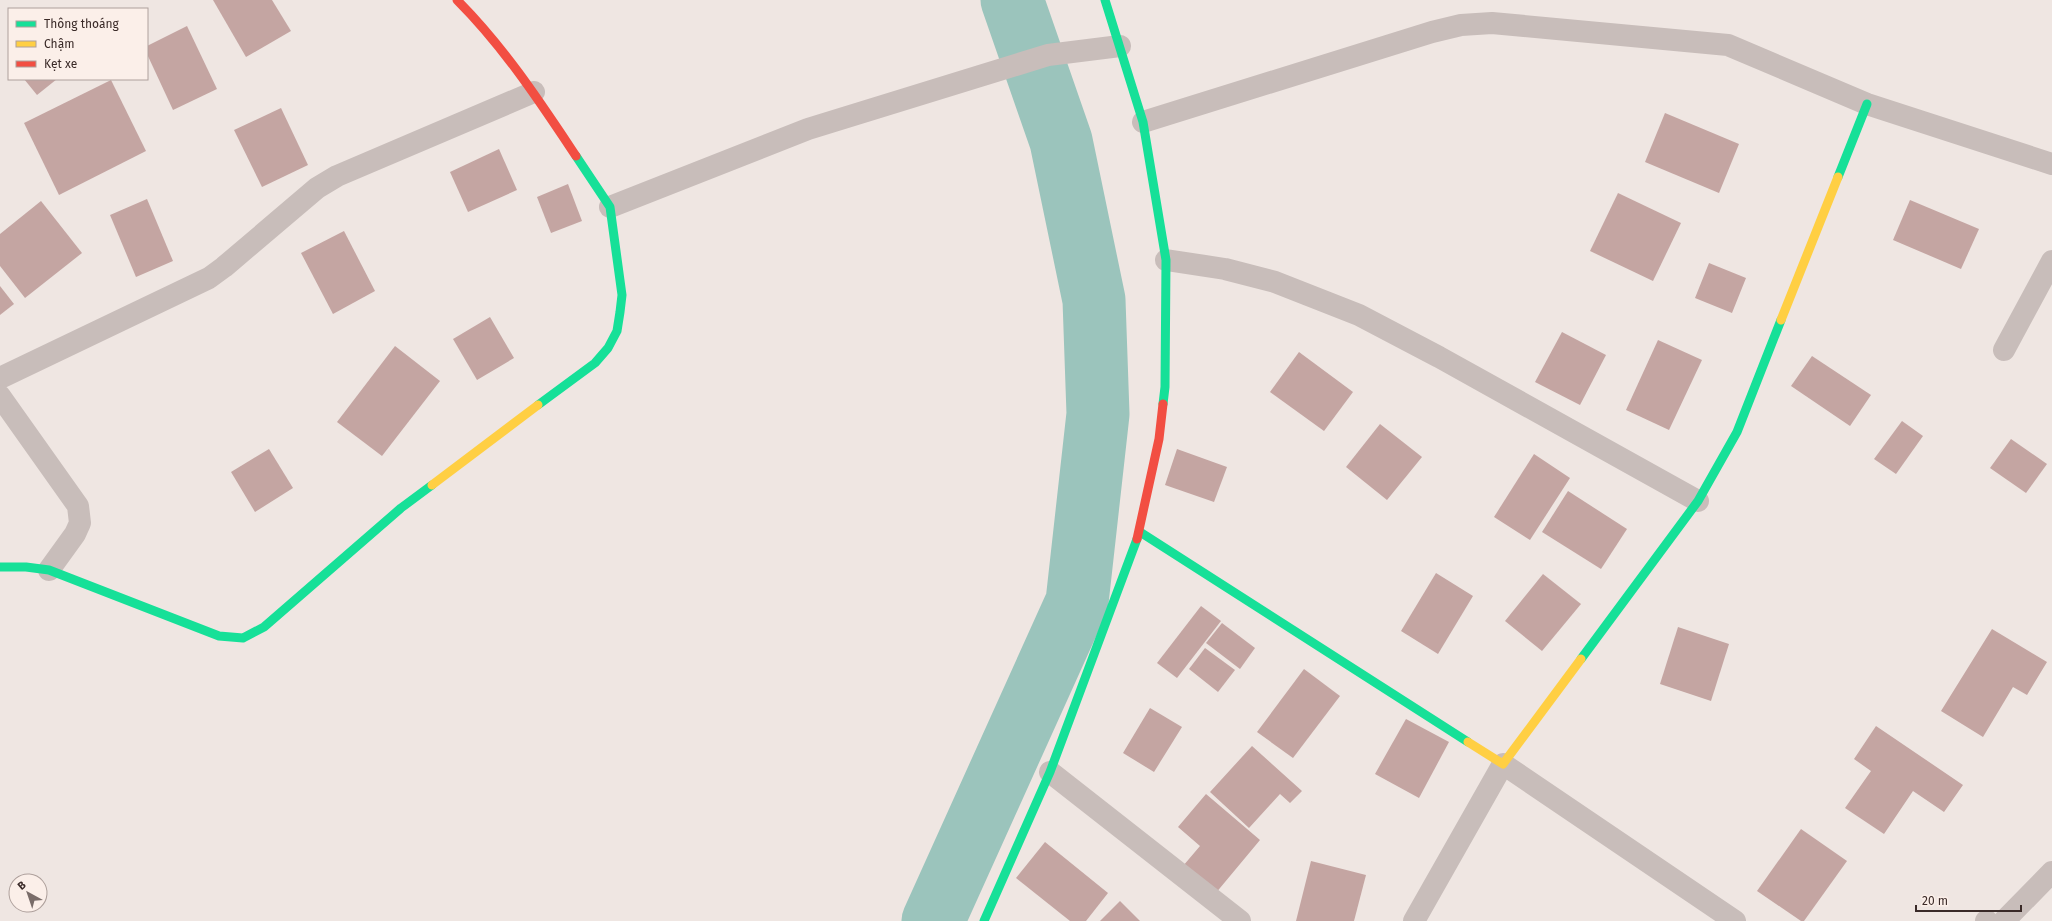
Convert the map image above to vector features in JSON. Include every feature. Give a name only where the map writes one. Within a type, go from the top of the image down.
[{"type":"street","points":[[0,567],[26,566],[49,570],[219,636],[243,638],[264,627],[401,508],[595,363],[608,348],[617,331],[622,295],[610,207],[534,92],[475,18],[457,0]]},
{"type":"street","points":[[984,921],[1050,772],[1140,532],[1159,439],[1165,387],[1166,260],[1143,122],[1105,0]]},
{"type":"street","points":[[1143,122],[1432,32],[1461,25],[1492,23],[1728,45],[1867,104],[2052,164]]},
{"type":"street","points":[[610,207],[808,129],[1048,55],[1120,46]]},
{"type":"street","points":[[0,378],[209,278],[317,188],[337,176],[534,92]]},
{"type":"street","points":[[1414,921],[1503,764],[1698,501],[1737,432],[1867,104]]},
{"type":"street","points":[[1166,260],[1225,269],[1275,282],[1359,315],[1698,501]]},
{"type":"street","points":[[2004,350],[2052,261]]},
{"type":"street","points":[[0,396],[78,506],[80,523],[75,534],[49,570]]},
{"type":"street","points":[[1140,532],[1503,764],[1735,921]]},
{"type":"street","points":[[1050,772],[1240,921]]},
{"type":"street","points":[[2004,921],[2052,872]]},
{"type":"building","points":[[213,0],[272,0],[291,31],[246,57]]},
{"type":"building","points":[[187,26],[217,89],[173,110],[148,56],[148,46]]},
{"type":"building","points":[[25,80],[56,80],[37,95]]},
{"type":"building","points":[[111,80],[146,151],[59,195],[24,123]]},
{"type":"building","points":[[281,108],[308,165],[262,187],[234,130]]},
{"type":"building","points":[[1665,113],[1739,144],[1719,193],[1645,162]]},
{"type":"building","points":[[499,149],[517,190],[468,212],[450,172]]},
{"type":"building","points":[[568,184],[582,221],[551,233],[537,197]]},
{"type":"building","points":[[1618,193],[1681,223],[1653,281],[1590,251]]},
{"type":"building","points":[[147,199],[173,261],[136,277],[110,215]]},
{"type":"building","points":[[1910,200],[1979,229],[1961,269],[1893,240]]},
{"type":"building","points":[[41,201],[82,253],[25,298],[0,266],[0,234]]},
{"type":"building","points":[[344,231],[375,291],[333,314],[301,253]]},
{"type":"building","points":[[1709,263],[1746,278],[1732,313],[1695,298]]},
{"type":"building","points":[[0,286],[14,304],[0,315]]},
{"type":"building","points":[[490,317],[514,358],[477,380],[453,339]]},
{"type":"building","points":[[1562,332],[1606,355],[1580,405],[1535,382]]},
{"type":"building","points":[[1658,340],[1702,360],[1669,430],[1626,410]]},
{"type":"building","points":[[395,346],[440,381],[382,456],[337,422]]},
{"type":"building","points":[[1299,352],[1353,392],[1324,431],[1270,392]]},
{"type":"building","points":[[1812,356],[1871,395],[1850,426],[1791,386]]},
{"type":"building","points":[[1902,421],[1923,436],[1896,474],[1874,459]]},
{"type":"building","points":[[1380,424],[1422,457],[1387,500],[1346,467]]},
{"type":"building","points":[[2011,439],[2047,464],[2026,493],[1990,468]]},
{"type":"building","points":[[269,449],[293,488],[255,512],[231,472]]},
{"type":"building","points":[[1177,449],[1227,467],[1214,502],[1165,485]]},
{"type":"building","points":[[1534,454],[1570,478],[1530,540],[1494,517]]},
{"type":"building","points":[[1568,491],[1627,529],[1601,569],[1542,532]]},
{"type":"building","points":[[1436,573],[1473,596],[1438,654],[1401,631]]},
{"type":"building","points":[[1543,574],[1581,604],[1542,651],[1505,621]]},
{"type":"building","points":[[1201,606],[1221,621],[1177,678],[1157,663]]},
{"type":"building","points":[[1222,623],[1255,648],[1240,669],[1206,643]]},
{"type":"building","points":[[1678,627],[1729,644],[1711,701],[1660,684]]},
{"type":"building","points":[[1992,629],[2047,662],[2027,695],[2013,687],[1983,737],[1941,711]]},
{"type":"building","points":[[1205,648],[1235,670],[1218,692],[1189,669]]},
{"type":"building","points":[[1304,669],[1340,696],[1293,758],[1257,732]]},
{"type":"building","points":[[1150,708],[1182,727],[1154,772],[1123,753]]},
{"type":"building","points":[[1406,719],[1449,742],[1419,798],[1375,774]]},
{"type":"building","points":[[1876,726],[1963,785],[1944,812],[1913,791],[1884,834],[1845,808],[1871,771],[1854,759]]},
{"type":"building","points":[[1252,746],[1302,791],[1290,803],[1280,794],[1249,828],[1210,792]]},
{"type":"building","points":[[1206,794],[1260,840],[1215,894],[1183,866],[1200,846],[1178,827]]},
{"type":"building","points":[[1801,829],[1847,861],[1804,921],[1801,921],[1757,891]]},
{"type":"building","points":[[1045,842],[1108,893],[1086,921],[1070,921],[1016,878]]},
{"type":"building","points":[[1311,861],[1366,875],[1354,921],[1296,921]]},
{"type":"building","points":[[1120,901],[1140,921],[1100,921]]},
{"type":"waterway","points":[[933,921],[1077,602],[1098,414],[1094,300],[1061,141],[1012,0]]},
{"type":"traffic: fast","points":[[1105,0],[1143,122],[1166,260],[1165,387],[1163,404]]},
{"type":"traffic: fast","points":[[1838,177],[1867,104]]},
{"type":"traffic: fast","points":[[538,405],[595,363],[608,348],[617,331],[620,312],[622,295],[610,207],[576,156]]},
{"type":"traffic: fast","points":[[1581,659],[1698,501],[1737,432],[1781,320]]},
{"type":"traffic: fast","points":[[0,567],[26,567],[49,570],[219,636],[243,638],[264,627],[401,508],[432,485]]},
{"type":"traffic: fast","points":[[1140,532],[1468,742]]},
{"type":"traffic: fast","points":[[984,921],[1050,772],[1137,539]]},
{"type":"traffic: slow","points":[[1781,320],[1838,177]]},
{"type":"traffic: slow","points":[[432,485],[538,405]]},
{"type":"traffic: slow","points":[[1468,742],[1503,764],[1581,659]]},
{"type":"traffic: jam","points":[[457,0],[474,18],[521,75],[576,156]]},
{"type":"traffic: jam","points":[[1137,539],[1159,439],[1163,404]]}]
